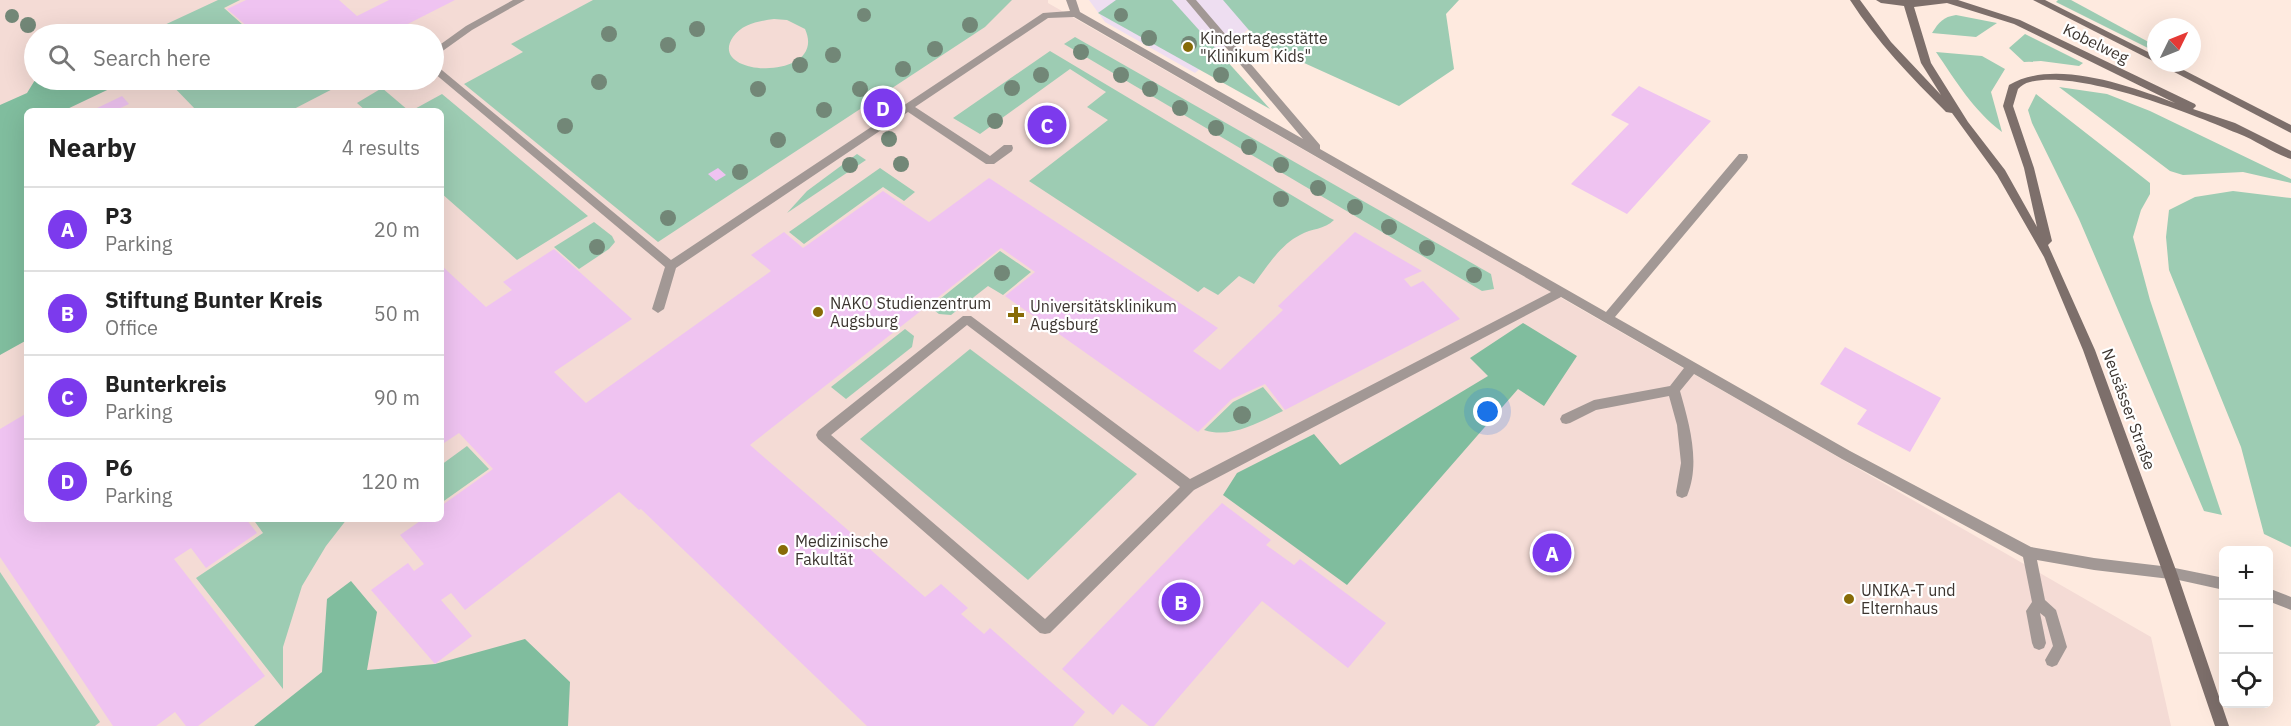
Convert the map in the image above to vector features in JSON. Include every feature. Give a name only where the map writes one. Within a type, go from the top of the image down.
[{"type":"main road","name":"Neusässer Straße","points":[[1855,0],[1877,34],[1899,61],[1964,124]]},
{"type":"main road","points":[[1881,0],[1908,4],[1947,0]]},
{"type":"main road","name":"Kobelweg","points":[[1947,0],[2018,22],[2291,155]]},
{"type":"main road","name":"Kobelweg","points":[[2038,0],[2147,55]]},
{"type":"main road","name":"Neusässer Straße","points":[[1908,4],[1926,63],[1964,124],[2001,173],[2049,257],[2089,350],[2170,573],[2222,726]]},
{"type":"main road","points":[[2180,72],[2291,129]]},
{"type":"main road","points":[[2049,257],[2029,168],[2008,106],[2013,87],[2030,79],[2064,78],[2104,83],[2238,129]]},
{"type":"street","points":[[444,46],[469,28],[520,0]]},
{"type":"street","points":[[1071,0],[1076,14]]},
{"type":"street","points":[[1191,0],[1321,155]]},
{"type":"street","points":[[658,309],[671,266],[1046,15],[1076,14],[1846,455],[2029,553],[2170,573],[2219,583]]},
{"type":"street","points":[[444,76],[671,266]]},
{"type":"street","points":[[907,107],[990,161],[1008,148]]},
{"type":"street","points":[[1607,318],[1743,157]]},
{"type":"street","points":[[1190,486],[967,319],[822,435],[1045,628],[1190,486],[1561,292]]},
{"type":"street","points":[[1566,419],[1594,405],[1674,390],[1692,367]]},
{"type":"street","points":[[1674,390],[1683,425],[1688,463],[1682,492]]},
{"type":"street","points":[[2029,553],[2039,603],[2050,614],[2060,647],[2052,660]]},
{"type":"street","points":[[2273,596],[2291,604]]},
{"type":"street","points":[[2039,603],[2033,611],[2039,643]]},
{"type":"shaded area","name":"Universitätsklinikum Augsburg","points":[[0,0],[1048,0],[1048,3],[2151,637],[2171,726],[0,726]]},
{"type":"shaded area","name":"Kindertagesstätte \"Klinikum Kids\"","points":[[1089,0],[1284,0],[1195,73],[1105,22]]},
{"type":"green space","points":[[218,0],[240,0],[224,8],[242,24],[166,24]]},
{"type":"green space","points":[[593,0],[1012,0],[985,27],[658,242],[464,84],[523,52],[511,44]],"holes":[[[774,19],[787,20],[805,29],[808,46],[800,58],[785,66],[768,68],[750,66],[736,60],[729,51],[733,37],[746,26]]]},
{"type":"green space","points":[[1116,0],[1172,0],[1270,109],[1098,13]]},
{"type":"green space","points":[[1223,0],[1459,0],[1446,14],[1454,69],[1399,106],[1260,43]]},
{"type":"green space","points":[[2071,0],[2147,41],[2147,48],[2056,2]]},
{"type":"green space","points":[[1956,15],[1997,23],[1976,37],[1932,33],[1942,21]]},
{"type":"green space","points":[[2025,34],[2083,63],[2079,66],[2041,61],[2024,62],[2009,48]]},
{"type":"green space","points":[[1075,37],[1491,274],[1494,289],[1482,291],[1064,44]]},
{"type":"green space","points":[[1050,51],[1334,220],[1286,244],[1254,284],[1239,276],[1218,295],[1204,287],[1198,292],[1029,181],[1108,120],[1087,107],[1106,92],[1070,69],[980,134],[953,118]]},
{"type":"green space","points":[[1936,52],[1982,56],[2005,69],[1991,92],[2002,132],[1974,105]]},
{"type":"green space","points":[[2059,87],[2107,94],[2150,111],[2291,179],[2291,183],[2243,172],[2183,175],[2170,171]]},
{"type":"green space","points":[[29,90],[107,90],[69,108],[24,108],[24,342],[0,355],[0,105],[27,93]]},
{"type":"green space","points":[[177,90],[331,90],[296,108],[194,108]]},
{"type":"green space","points":[[379,90],[384,90],[405,108],[363,108],[357,103]]},
{"type":"green space","points":[[442,94],[588,216],[517,260],[444,196],[444,108],[416,108]]},
{"type":"green space","points":[[2036,94],[2150,183],[2150,194],[2141,210],[2133,237],[2150,300],[2222,515],[2204,511],[2079,219],[2032,123],[2028,110]]},
{"type":"green space","points":[[857,154],[866,160],[787,213],[807,191]]},
{"type":"green space","points":[[880,168],[915,192],[904,201],[883,187],[804,244],[789,232]]},
{"type":"green space","points":[[2233,191],[2291,198],[2291,547],[2264,534],[2241,447],[2169,270],[2166,237],[2169,210],[2195,197]]},
{"type":"green space","points":[[594,222],[612,236],[615,242],[609,249],[579,269],[554,247]]},
{"type":"green space","points":[[1000,251],[1031,272],[1003,295],[988,286],[951,315],[939,314],[930,307]]},
{"type":"green space","points":[[1523,323],[1577,356],[1544,406],[1518,389],[1347,585],[1223,495],[1237,473],[1314,434],[1340,465],[1488,376],[1470,358]]},
{"type":"green space","points":[[905,329],[914,336],[912,347],[846,399],[831,387]]},
{"type":"green space","points":[[970,349],[1137,474],[1028,580],[860,439]]},
{"type":"green space","points":[[1263,387],[1283,411],[1235,431],[1204,430],[1233,402]]},
{"type":"green space","points":[[467,446],[489,469],[444,501],[444,463]]},
{"type":"green space","points":[[255,522],[345,522],[326,546],[302,586],[283,647],[283,689],[196,578],[263,533]]},
{"type":"green space","points":[[0,572],[100,722],[95,726],[0,726]]},
{"type":"green space","points":[[351,581],[377,612],[367,670],[435,664],[525,639],[570,682],[568,726],[254,726],[322,672],[327,599]]},
{"type":"building","points":[[246,0],[339,0],[357,16],[389,0],[455,0],[408,24],[244,24],[227,9]]},
{"type":"building","points":[[1639,86],[1711,121],[1627,214],[1571,184],[1629,124],[1611,115]]},
{"type":"building","points":[[122,96],[129,104],[120,108],[97,108]]},
{"type":"building","points":[[718,168],[726,175],[716,181],[708,174]]},
{"type":"building","points":[[989,178],[1218,328],[1193,351],[1220,370],[1283,310],[1278,306],[1355,232],[1422,271],[1404,279],[1411,287],[1423,281],[1460,319],[1285,410],[1265,384],[1232,399],[1198,432],[1005,296],[1035,272],[1001,248],[750,445],[925,597],[941,584],[968,608],[961,614],[984,634],[990,628],[1085,712],[1073,726],[867,726],[641,509],[639,510],[619,492],[465,610],[451,593],[441,600],[472,636],[435,664],[371,590],[408,563],[414,571],[424,564],[400,535],[419,522],[444,522],[444,504],[493,469],[459,433],[444,443],[444,268],[486,307],[512,290],[503,282],[554,249],[632,319],[554,372],[586,403],[771,271],[751,255],[784,232],[803,248],[883,191],[929,222]]},
{"type":"building","points":[[1845,347],[1941,398],[1910,452],[1857,424],[1867,410],[1820,384]]},
{"type":"building","points":[[24,415],[24,522],[248,522],[257,533],[206,568],[191,548],[174,559],[265,676],[198,726],[186,726],[175,712],[156,726],[113,726],[0,557],[0,429]]},
{"type":"building","points":[[1222,503],[1271,540],[1266,545],[1294,565],[1300,559],[1386,623],[1348,668],[1262,601],[1154,726],[1149,726],[1122,704],[1113,715],[1062,669]]},
{"type":"place","name":"Kindertagesstätte \"Klinikum Kids\"","points":[[1188,47]]},
{"type":"place","name":"P6","points":[[883,108]]},
{"type":"place","name":"Bunterkreis","points":[[1047,125]]},
{"type":"place","name":"NAKO Studienzentrum Augsburg","points":[[818,312]]},
{"type":"place","name":"Universitätsklinikum Augsburg","points":[[1016,315]]},
{"type":"place","name":"Medizinische Fakultät","points":[[783,550]]},
{"type":"place","name":"P3","points":[[1552,553]]},
{"type":"place","name":"UNIKA-T und Elternhaus","points":[[1849,599]]},
{"type":"place","name":"Stiftung Bunter Kreis","points":[[1181,602]]}]
